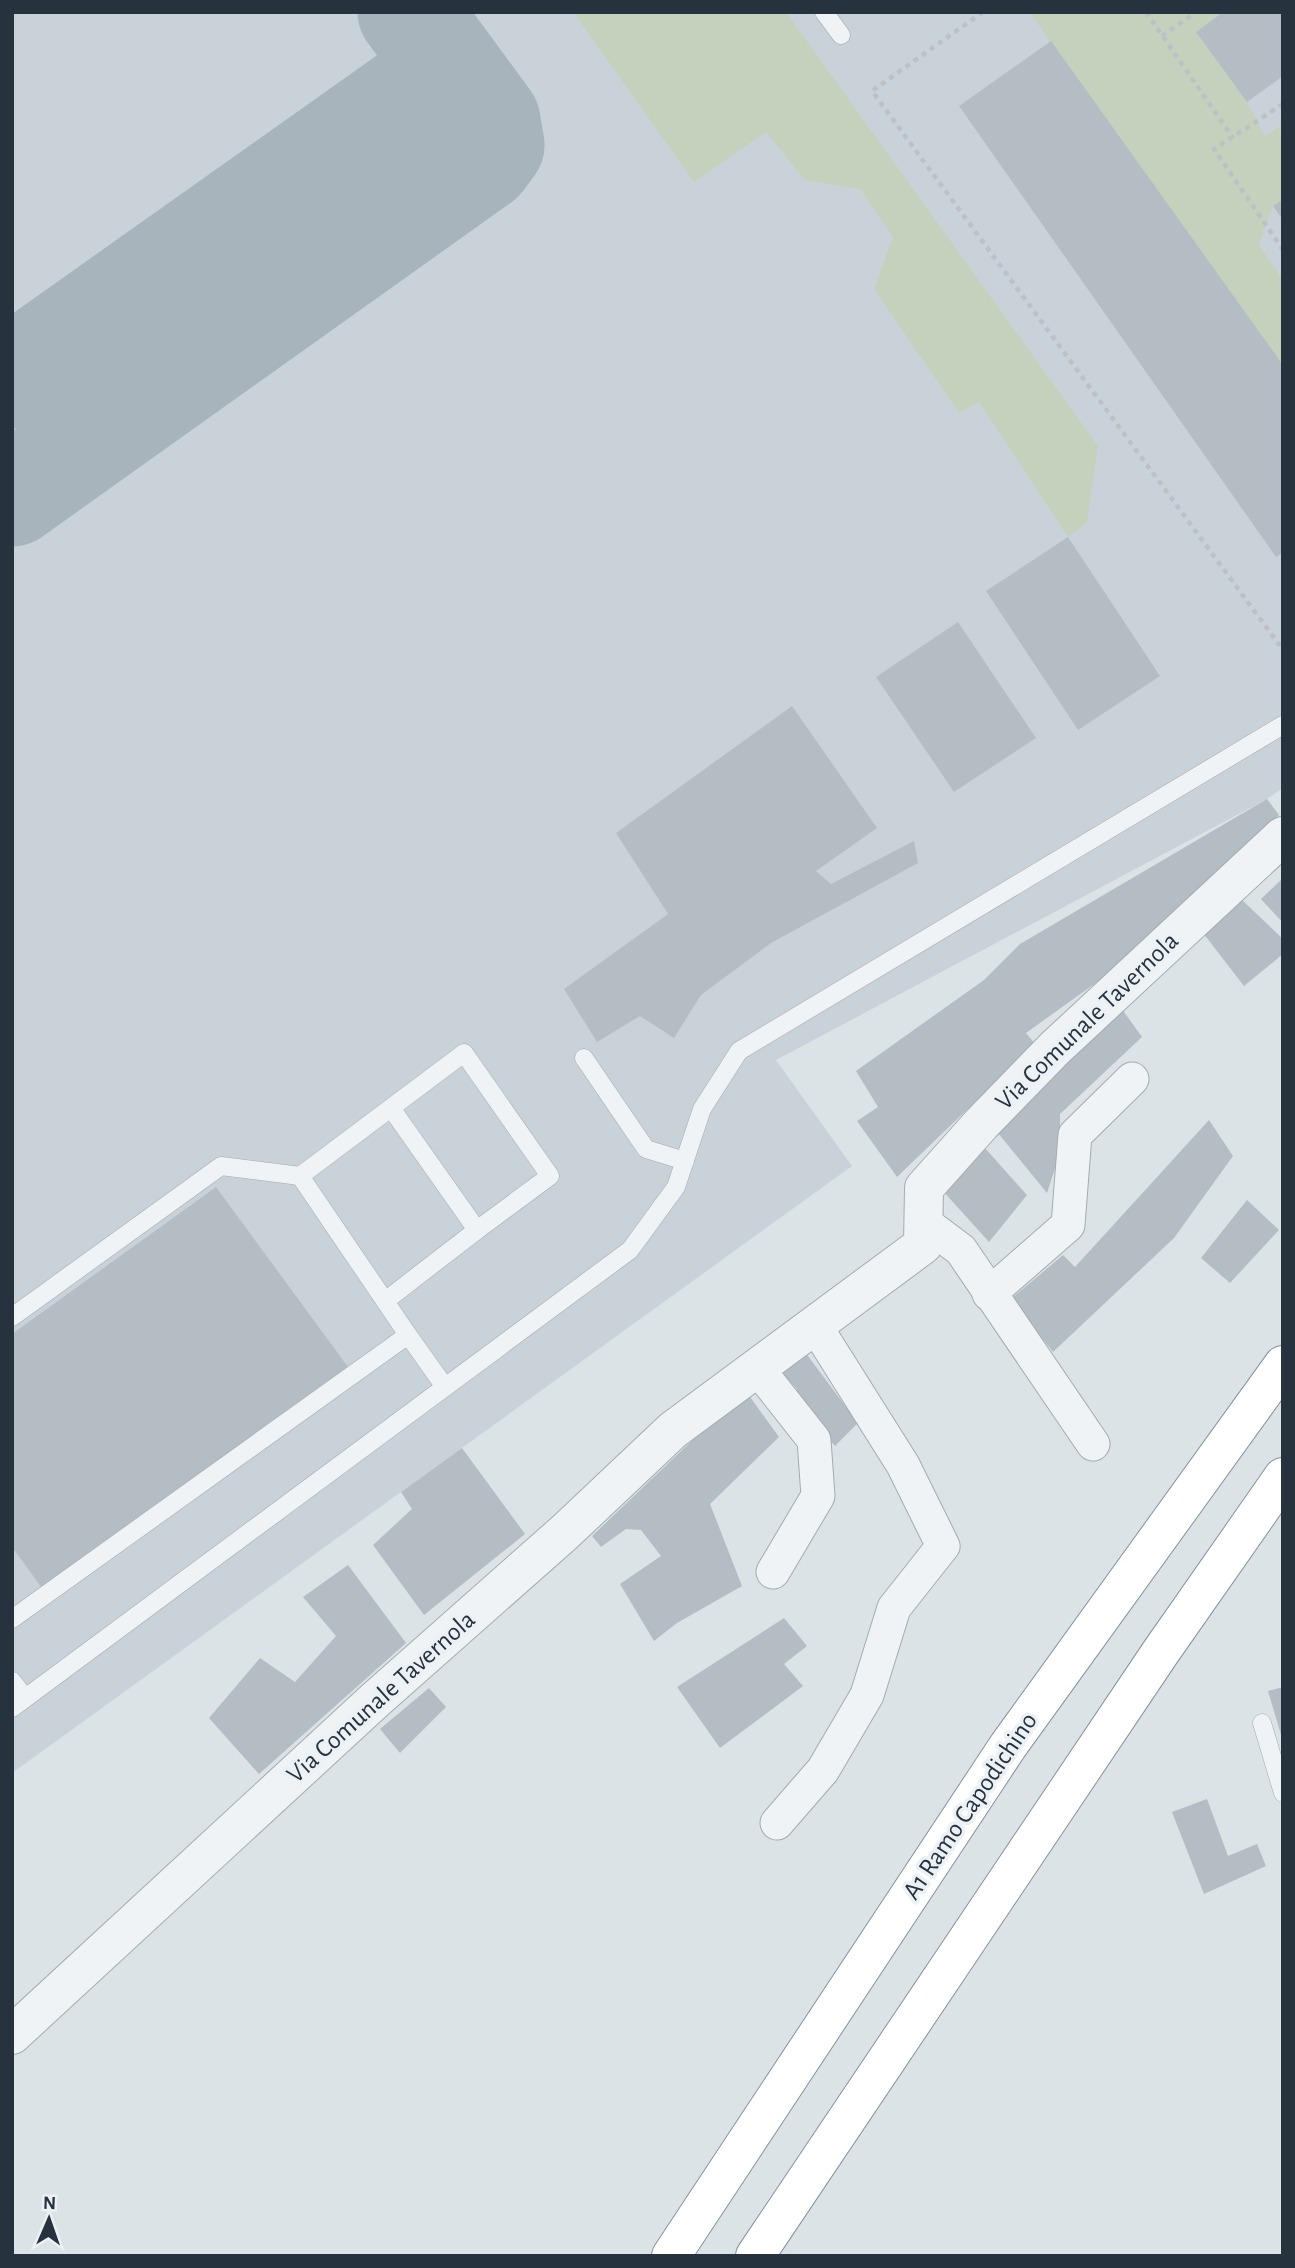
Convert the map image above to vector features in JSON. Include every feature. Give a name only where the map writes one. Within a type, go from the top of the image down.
[{"type":"highway","name":"A1 Ramo Capodichino","points":[[671,2256],[1008,1746],[1283,1365]]},
{"type":"highway","points":[[755,2256],[1160,1653],[1283,1477]]},
{"type":"street","name":"Via Comunale Tavernola","points":[[12,2035],[374,1700],[565,1532],[673,1430],[923,1245],[924,1188],[1055,1048],[1283,836]]},
{"type":"street","points":[[989,1294],[1068,1225],[1075,1135],[1132,1079]]},
{"type":"street","points":[[925,1223],[961,1250],[1093,1444]]},
{"type":"street","points":[[777,1823],[823,1770],[866,1695],[894,1608],[943,1546],[903,1465],[816,1326]]},
{"type":"street","points":[[758,1369],[814,1440],[818,1496],[773,1573]]},
{"type":"lane","points":[[824,12],[841,35]]},
{"type":"lane","points":[[12,1681],[19,1703],[630,1250],[676,1187],[702,1109],[739,1051],[1283,725]]},
{"type":"lane","points":[[12,1317],[221,1166],[300,1175],[464,1053],[550,1176],[385,1301]]},
{"type":"lane","points":[[583,1058],[646,1149],[685,1161]]},
{"type":"lane","points":[[391,1108],[477,1230]]},
{"type":"lane","points":[[300,1175],[445,1387]]},
{"type":"lane","points":[[12,1619],[408,1335]]},
{"type":"lane","points":[[1262,1723],[1283,1793]]},
{"type":"path","points":[[983,12],[872,91],[1283,650]]},
{"type":"path","points":[[1146,12],[1233,138]]},
{"type":"path","points":[[1162,36],[1196,12]]},
{"type":"path","points":[[1283,104],[1214,149],[1283,250]]},
{"type":"shaded area","points":[[12,12],[1283,12],[1283,788],[1267,799],[776,1060],[852,1166],[12,1773]]},
{"type":"green space","points":[[573,12],[786,12],[1098,446],[1087,523],[1068,537],[979,402],[959,413],[874,289],[893,237],[860,189],[805,180],[766,132],[694,182]]},
{"type":"green space","points":[[1029,12],[1223,12],[1196,32],[1247,102],[1265,136],[1283,124],[1279,134],[1283,139],[1283,199],[1273,206],[1259,245],[1283,280],[1283,365]]},
{"type":"building","points":[[1223,12],[1283,12],[1283,76],[1247,102],[1196,32]]},
{"type":"building","points":[[1051,41],[1283,365],[1283,552],[1276,557],[959,106]]},
{"type":"building","points":[[1283,199],[1283,220],[1273,206]]},
{"type":"building","points":[[1068,537],[1160,676],[1078,730],[986,591]]},
{"type":"building","points":[[958,622],[1036,738],[954,792],[876,677]]},
{"type":"building","points":[[792,706],[877,828],[816,871],[831,884],[914,841],[918,863],[771,943],[701,995],[674,1038],[640,1016],[597,1042],[564,989],[668,914],[616,833]]},
{"type":"building","points":[[1267,799],[1279,815],[1111,972],[1026,1033],[1035,1044],[897,1177],[857,1121],[878,1107],[856,1071],[984,980],[1020,944]]},
{"type":"building","points":[[1283,878],[1283,923],[1261,899]]},
{"type":"building","points":[[1242,900],[1283,939],[1283,954],[1244,986],[1203,933]]},
{"type":"building","points":[[1119,1005],[1142,1037],[1060,1114],[1060,1153],[1047,1193],[993,1127]]},
{"type":"building","points":[[1209,1120],[1233,1156],[1174,1238],[1053,1352],[1011,1299],[1063,1255],[1075,1267]]},
{"type":"building","points":[[984,1147],[1027,1195],[989,1242],[943,1191]]},
{"type":"building","points":[[216,1187],[348,1367],[42,1588],[12,1547],[12,1334]]},
{"type":"building","points":[[1247,1200],[1279,1230],[1230,1283],[1201,1258]]},
{"type":"building","points":[[805,1352],[858,1423],[835,1446],[792,1398],[797,1389],[778,1369]]},
{"type":"building","points":[[745,1390],[779,1437],[710,1504],[742,1586],[677,1623],[654,1641],[620,1584],[661,1556],[641,1530],[626,1529],[601,1547],[592,1536]]},
{"type":"building","points":[[462,1448],[525,1534],[424,1615],[373,1545],[412,1509],[401,1492]]},
{"type":"building","points":[[348,1565],[406,1643],[259,1774],[209,1718],[260,1658],[295,1682],[336,1636],[303,1597]]},
{"type":"building","points":[[784,1618],[807,1646],[784,1664],[803,1686],[720,1748],[677,1687]]},
{"type":"building","points":[[1283,1687],[1283,1738],[1282,1738],[1268,1691]]},
{"type":"building","points":[[429,1688],[446,1707],[400,1753],[380,1729]]},
{"type":"building","points":[[1207,1799],[1228,1856],[1257,1844],[1266,1866],[1204,1894],[1172,1812]]},
{"type":"taxiway","points":[[12,495],[482,160],[493,145],[489,121],[409,12]]},
{"type":"taxiway","points":[[12,377],[417,90],[438,55]]}]
